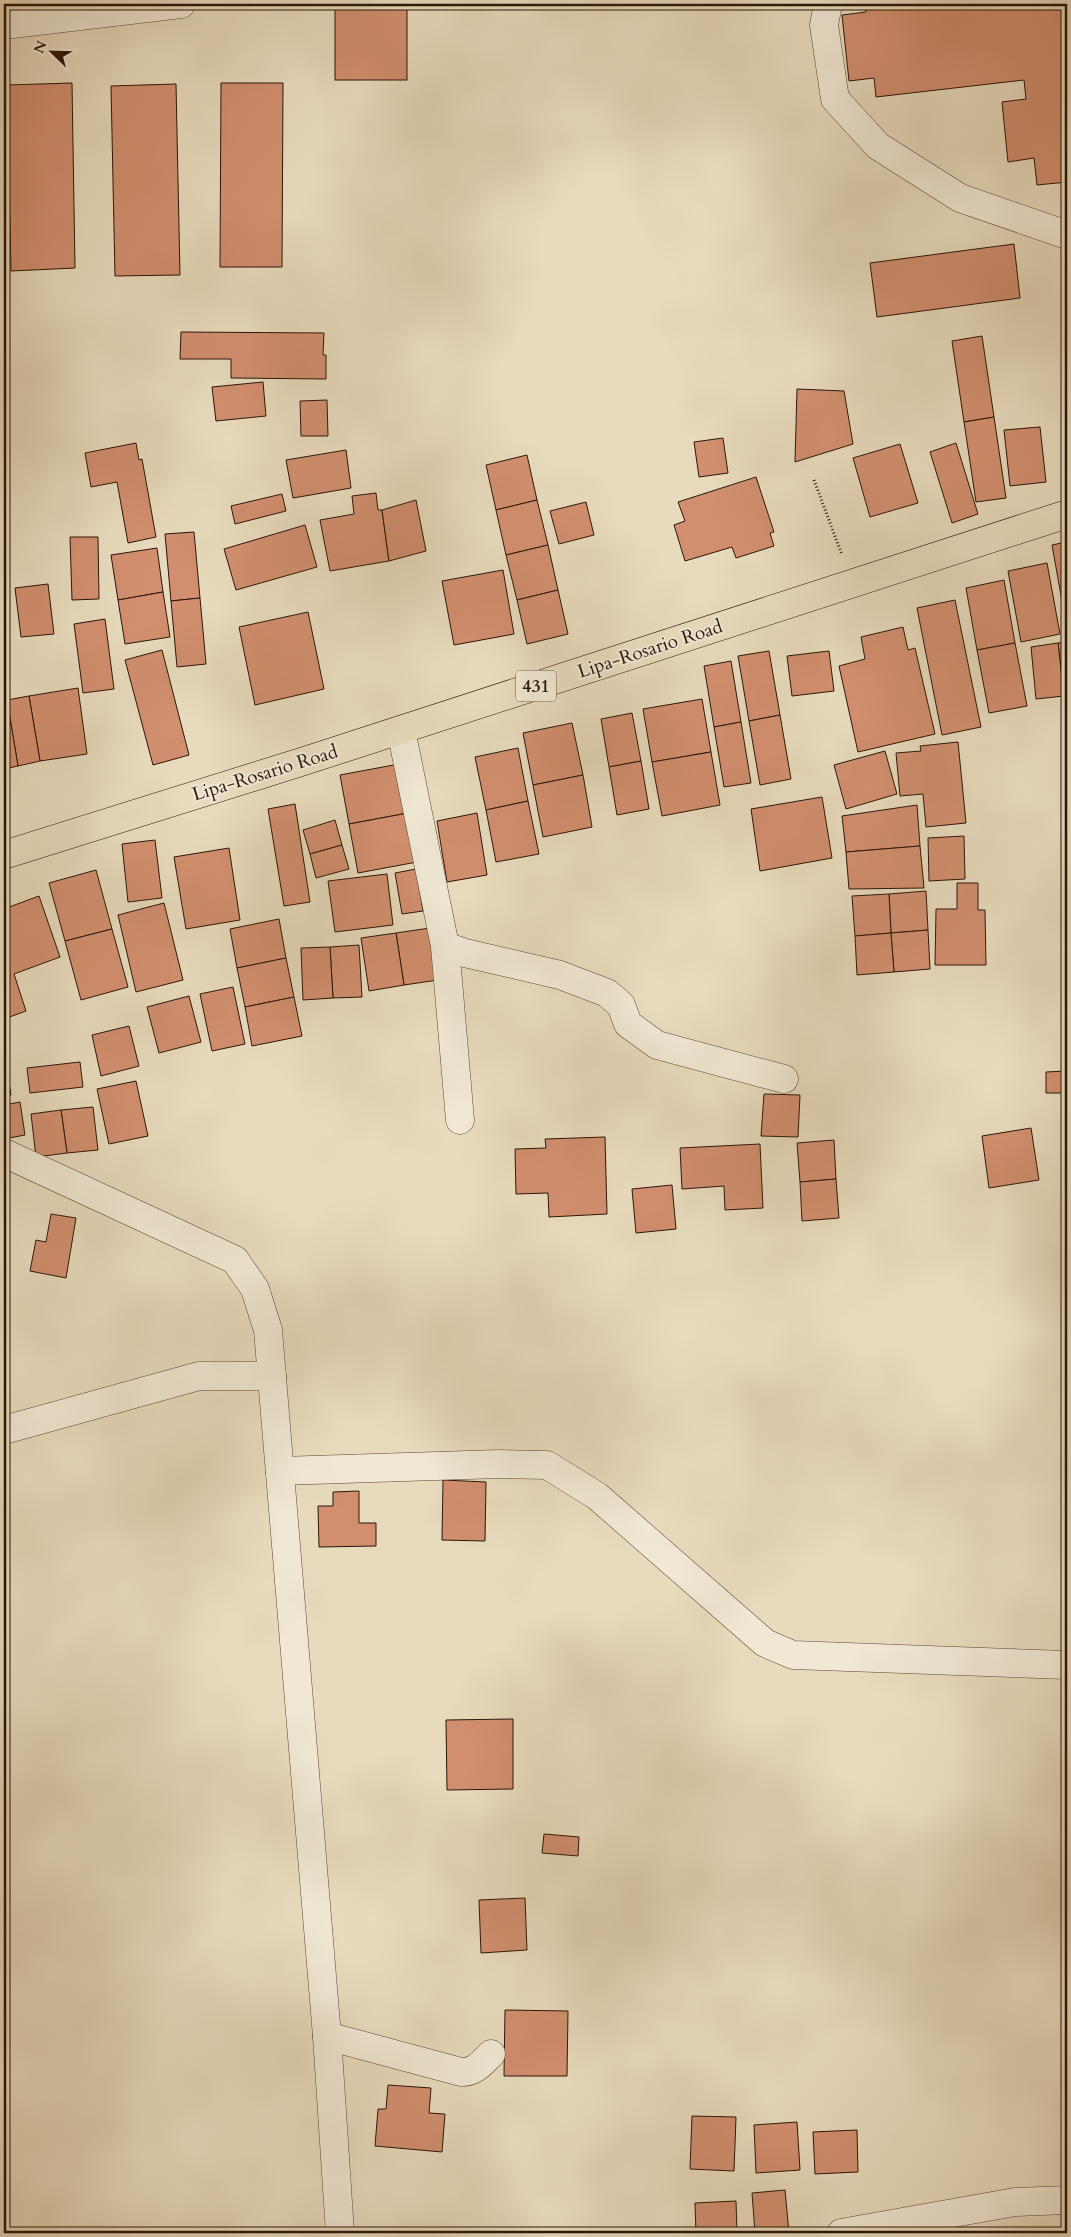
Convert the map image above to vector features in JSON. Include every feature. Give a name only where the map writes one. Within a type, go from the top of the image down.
[{"type":"main road","name":"Lipa-Rosario Road","points":[[4,855],[401,730],[1067,514]]},
{"type":"street","points":[[4,25],[181,4]]},
{"type":"street","points":[[828,4],[824,25],[835,99],[878,146],[960,198],[1067,235]]},
{"type":"street","points":[[401,730],[446,946],[460,1120]]},
{"type":"street","points":[[446,946],[465,953],[560,975],[607,993],[621,1005],[628,1024],[656,1045],[784,1079]]},
{"type":"street","points":[[4,1153],[235,1260],[256,1289],[268,1330],[327,2036],[340,2233]]},
{"type":"street","points":[[4,1430],[199,1376],[272,1376]]},
{"type":"street","points":[[280,1471],[499,1464],[547,1465],[597,1496],[765,1643],[793,1655],[1067,1665]]},
{"type":"street","points":[[327,2036],[460,2072],[468,2072],[475,2069],[491,2054]]},
{"type":"street","points":[[841,2233],[1015,2202],[1067,2200]]},
{"type":"path","points":[[814,480],[852,584]]},
{"type":"building","points":[[335,4],[407,4],[407,80],[335,80]]},
{"type":"building","points":[[865,4],[1067,4],[1067,182],[1037,185],[1034,158],[1008,162],[1002,102],[1026,99],[1024,80],[876,97],[874,78],[849,81],[842,15],[866,12]]},
{"type":"building","points":[[72,83],[75,268],[11,271],[7,85]]},
{"type":"building","points":[[221,83],[283,83],[282,267],[220,267]]},
{"type":"building","points":[[176,84],[180,275],[115,276],[111,86]]},
{"type":"building","points":[[1014,244],[1020,298],[877,317],[870,263]]},
{"type":"building","points":[[181,332],[324,333],[323,355],[326,355],[326,379],[231,378],[231,359],[180,359]]},
{"type":"building","points":[[982,336],[994,417],[964,422],[952,341]]},
{"type":"building","points":[[263,382],[266,416],[216,421],[212,387]]},
{"type":"building","points":[[797,389],[844,391],[853,444],[795,462]]},
{"type":"building","points":[[327,400],[328,436],[301,436],[300,401]]},
{"type":"building","points":[[994,417],[1006,498],[976,502],[964,422]]},
{"type":"building","points":[[1040,427],[1046,482],[1010,486],[1004,430]]},
{"type":"building","points":[[723,438],[728,473],[699,477],[694,442]]},
{"type":"building","points":[[136,443],[139,460],[142,459],[156,537],[128,543],[117,482],[91,487],[85,453]]},
{"type":"building","points":[[956,443],[978,514],[952,523],[930,452]]},
{"type":"building","points":[[900,444],[918,503],[870,517],[853,458]]},
{"type":"building","points":[[346,450],[351,488],[293,498],[286,460]]},
{"type":"building","points":[[527,455],[537,500],[496,510],[486,465]]},
{"type":"building","points":[[756,477],[774,532],[770,533],[774,546],[736,558],[732,547],[685,561],[674,525],[685,521],[678,502]]},
{"type":"building","points":[[376,493],[378,510],[382,510],[389,561],[330,571],[320,520],[354,514],[352,496]]},
{"type":"building","points":[[282,494],[286,511],[235,524],[231,506]]},
{"type":"building","points":[[416,500],[426,551],[389,561],[382,510]]},
{"type":"building","points":[[537,500],[548,545],[506,555],[496,510]]},
{"type":"building","points":[[586,502],[594,535],[559,544],[550,511]]},
{"type":"building","points":[[305,525],[317,567],[236,590],[224,549]]},
{"type":"building","points":[[194,532],[200,598],[171,601],[165,534]]},
{"type":"building","points":[[70,537],[98,537],[99,599],[72,600]]},
{"type":"building","points":[[1066,542],[1067,547],[1067,629],[1052,545]]},
{"type":"building","points":[[548,545],[558,590],[517,600],[506,555]]},
{"type":"building","points":[[157,548],[163,592],[118,600],[111,555]]},
{"type":"building","points":[[1047,563],[1060,634],[1021,642],[1008,571]]},
{"type":"building","points":[[503,570],[514,634],[454,645],[442,581]]},
{"type":"building","points":[[1004,580],[1015,643],[977,650],[966,588]]},
{"type":"building","points":[[48,584],[54,634],[21,637],[15,588]]},
{"type":"building","points":[[558,590],[568,634],[527,644],[517,600]]},
{"type":"building","points":[[163,592],[170,637],[125,644],[118,600]]},
{"type":"building","points":[[200,598],[206,664],[177,667],[171,601]]},
{"type":"building","points":[[955,600],[981,727],[942,735],[917,608]]},
{"type":"building","points":[[308,612],[324,689],[255,705],[239,627]]},
{"type":"building","points":[[105,619],[114,689],[83,693],[74,624]]},
{"type":"building","points":[[903,627],[908,650],[915,648],[935,734],[858,752],[839,666],[865,659],[861,637]]},
{"type":"building","points":[[1067,642],[1067,695],[1064,696],[1058,643]]},
{"type":"building","points":[[1015,643],[1027,706],[989,713],[977,650]]},
{"type":"building","points":[[1058,643],[1064,696],[1036,699],[1031,647]]},
{"type":"building","points":[[162,650],[189,755],[153,765],[125,660]]},
{"type":"building","points":[[769,651],[780,715],[749,721],[738,656]]},
{"type":"building","points":[[829,651],[834,691],[792,696],[787,656]]},
{"type":"building","points":[[731,661],[741,722],[714,727],[704,666]]},
{"type":"building","points":[[78,688],[87,754],[40,761],[29,696]]},
{"type":"building","points":[[29,696],[40,761],[18,766],[7,700]]},
{"type":"building","points":[[702,699],[711,752],[652,762],[643,709]]},
{"type":"building","points":[[7,700],[18,766],[4,769],[4,701]]},
{"type":"building","points":[[632,713],[641,761],[609,767],[601,719]]},
{"type":"building","points":[[780,715],[791,779],[760,785],[749,721]]},
{"type":"building","points":[[741,722],[751,783],[724,787],[714,727]]},
{"type":"building","points":[[572,723],[583,775],[533,785],[523,733]]},
{"type":"building","points":[[958,742],[966,823],[926,827],[923,794],[900,796],[896,753],[921,751],[920,746]]},
{"type":"building","points":[[518,748],[528,801],[486,810],[475,757]]},
{"type":"building","points":[[885,751],[897,794],[846,809],[834,765]]},
{"type":"building","points":[[711,752],[720,805],[662,816],[652,762]]},
{"type":"building","points":[[641,761],[649,809],[617,815],[609,767]]},
{"type":"building","points":[[399,764],[408,813],[349,824],[340,775]]},
{"type":"building","points":[[583,775],[592,827],[543,837],[533,785]]},
{"type":"building","points":[[822,797],[832,858],[760,871],[751,809]]},
{"type":"building","points":[[528,801],[539,854],[496,862],[486,810]]},
{"type":"building","points":[[295,804],[310,902],[284,906],[268,809]]},
{"type":"building","points":[[917,805],[920,846],[846,852],[842,816]]},
{"type":"building","points":[[408,813],[417,862],[358,873],[349,824]]},
{"type":"building","points":[[477,813],[487,875],[447,882],[437,821]]},
{"type":"building","points":[[335,820],[342,845],[310,854],[303,830]]},
{"type":"building","points":[[964,836],[965,879],[929,881],[928,838]]},
{"type":"building","points":[[155,840],[162,898],[128,902],[122,844]]},
{"type":"building","points":[[342,845],[349,869],[316,878],[310,854]]},
{"type":"building","points":[[920,846],[924,888],[849,889],[846,852]]},
{"type":"building","points":[[229,848],[240,920],[186,929],[174,857]]},
{"type":"building","points":[[416,869],[423,911],[402,914],[395,873]]},
{"type":"building","points":[[96,870],[112,929],[65,941],[49,883]]},
{"type":"building","points":[[387,874],[393,925],[335,932],[328,881]]},
{"type":"building","points":[[957,883],[978,883],[978,910],[985,910],[986,965],[935,965],[936,909],[957,909]]},
{"type":"building","points":[[926,891],[928,930],[891,933],[889,894]]},
{"type":"building","points":[[889,894],[891,933],[855,936],[852,896]]},
{"type":"building","points":[[39,896],[60,957],[14,974],[26,1011],[4,1019],[4,909]]},
{"type":"building","points":[[164,903],[183,980],[136,992],[118,915]]},
{"type":"building","points":[[279,919],[286,958],[237,968],[230,929]]},
{"type":"building","points":[[430,928],[438,980],[404,985],[396,933]]},
{"type":"building","points":[[112,929],[128,987],[81,1000],[65,941]]},
{"type":"building","points":[[928,930],[930,969],[894,972],[891,933]]},
{"type":"building","points":[[396,933],[404,985],[369,991],[361,938]]},
{"type":"building","points":[[891,933],[894,972],[857,975],[855,936]]},
{"type":"building","points":[[359,945],[362,997],[333,998],[330,947]]},
{"type":"building","points":[[330,947],[333,998],[303,1000],[301,948]]},
{"type":"building","points":[[286,958],[294,997],[245,1007],[237,968]]},
{"type":"building","points":[[233,987],[245,1044],[212,1051],[200,994]]},
{"type":"building","points":[[189,996],[201,1042],[159,1053],[147,1007]]},
{"type":"building","points":[[294,997],[302,1036],[252,1046],[245,1007]]},
{"type":"building","points":[[129,1026],[139,1066],[101,1076],[92,1035]]},
{"type":"building","points":[[4,1051],[11,1095],[4,1096]]},
{"type":"building","points":[[80,1062],[83,1087],[30,1093],[27,1068]]},
{"type":"building","points":[[1066,1071],[1066,1093],[1046,1093],[1046,1072]]},
{"type":"building","points":[[136,1081],[148,1136],[109,1144],[97,1089]]},
{"type":"building","points":[[764,1094],[800,1095],[798,1137],[761,1136]]},
{"type":"building","points":[[20,1102],[25,1135],[4,1139],[4,1105]]},
{"type":"building","points":[[93,1107],[98,1150],[67,1153],[61,1110]]},
{"type":"building","points":[[61,1110],[67,1153],[36,1157],[31,1114]]},
{"type":"building","points":[[1031,1128],[1039,1180],[989,1188],[982,1136]]},
{"type":"building","points":[[605,1137],[607,1214],[549,1217],[548,1193],[516,1194],[515,1149],[546,1148],[545,1139]]},
{"type":"building","points":[[834,1140],[836,1179],[800,1182],[797,1143]]},
{"type":"building","points":[[760,1144],[763,1208],[725,1210],[724,1186],[682,1189],[680,1148]]},
{"type":"building","points":[[836,1179],[839,1218],[802,1221],[800,1182]]},
{"type":"building","points":[[672,1185],[676,1229],[636,1233],[632,1189]]},
{"type":"building","points":[[51,1214],[76,1218],[66,1278],[30,1271],[36,1240],[46,1242]]},
{"type":"building","points":[[443,1480],[486,1482],[485,1541],[442,1540]]},
{"type":"building","points":[[359,1491],[359,1523],[376,1523],[376,1546],[319,1547],[318,1506],[333,1506],[333,1492]]},
{"type":"building","points":[[513,1719],[513,1789],[447,1790],[446,1720]]},
{"type":"building","points":[[544,1834],[579,1837],[578,1856],[542,1853]]},
{"type":"building","points":[[525,1898],[527,1950],[481,1953],[479,1900]]},
{"type":"building","points":[[505,2010],[568,2011],[567,2076],[504,2076]]},
{"type":"building","points":[[388,2085],[431,2088],[429,2113],[445,2114],[442,2152],[375,2146],[378,2109],[386,2109]]},
{"type":"building","points":[[692,2116],[736,2117],[734,2171],[690,2169]]},
{"type":"building","points":[[797,2122],[800,2170],[756,2173],[754,2125]]},
{"type":"building","points":[[857,2130],[858,2172],[815,2174],[813,2132]]},
{"type":"building","points":[[785,2190],[789,2233],[755,2233],[752,2193]]},
{"type":"building","points":[[736,2201],[737,2233],[696,2233],[695,2203]]}]
